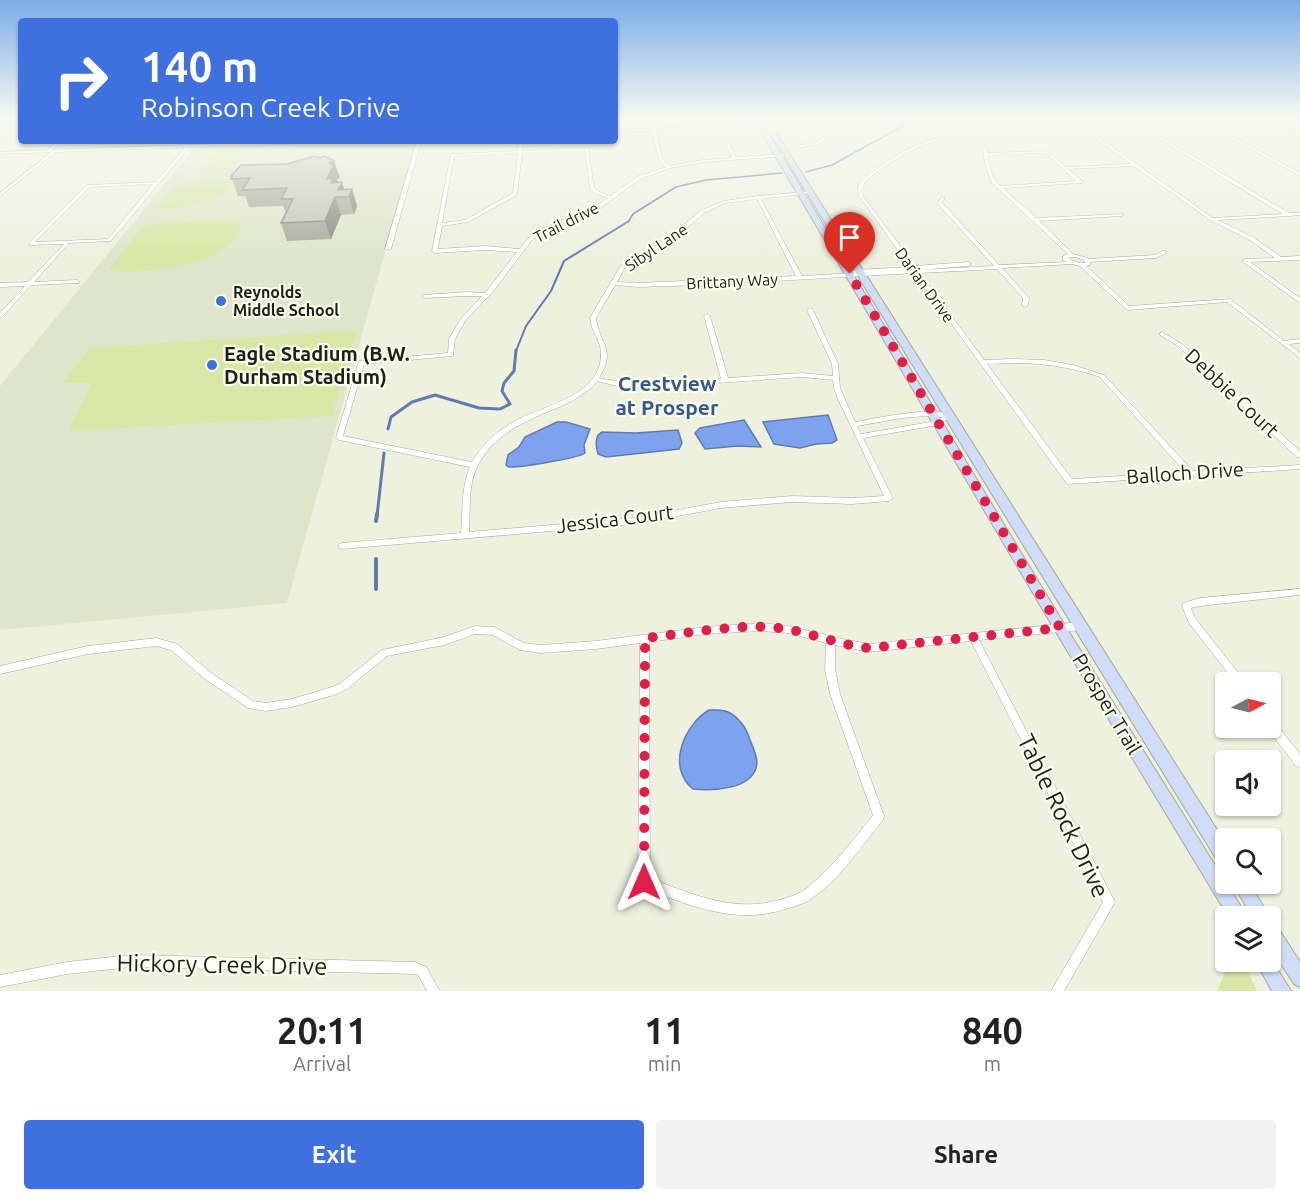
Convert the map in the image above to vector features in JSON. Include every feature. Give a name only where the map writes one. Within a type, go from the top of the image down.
[{"type":"main road","name":"Prosper Trail","points":[[787,166],[806,192],[950,416],[1215,842]]},
{"type":"main road","name":"Prosper Trail","points":[[793,166],[806,192]]},
{"type":"main road","name":"Prosper Trail","points":[[858,273],[935,418],[1060,628],[1231,906]]},
{"type":"main road","points":[[1281,948],[1300,978]]},
{"type":"main road","points":[[1270,972],[1282,991]]},
{"type":"street","points":[[0,195],[36,166]]},
{"type":"street","points":[[156,183],[89,186],[30,244],[109,240],[170,166]]},
{"type":"street","points":[[387,249],[412,166]]},
{"type":"street","points":[[450,166],[435,251],[485,248],[521,251]]},
{"type":"street","points":[[440,225],[466,221],[511,198],[517,188],[519,166]]},
{"type":"street","points":[[589,166],[592,188],[598,193],[611,197]]},
{"type":"street","name":"Trail drive","points":[[474,465],[339,438],[361,362],[451,355],[452,339],[463,320],[486,296],[530,239],[546,229],[598,207],[638,178],[673,166]]},
{"type":"street","name":"Darian Drive","points":[[885,166],[861,184],[860,192],[864,201],[1070,482]]},
{"type":"street","points":[[988,166],[990,176],[999,187],[1069,256],[1071,263]]},
{"type":"street","points":[[999,187],[1080,182],[1062,166]]},
{"type":"street","points":[[1065,168],[1105,166]]},
{"type":"street","points":[[1136,166],[1212,219],[1252,239],[1280,259]]},
{"type":"street","points":[[1210,166],[1289,215]]},
{"type":"street","points":[[1284,166],[1300,175]]},
{"type":"street","name":"Sibyl Lane","points":[[595,379],[605,354],[593,318],[613,283],[629,262],[677,234],[702,212],[724,202],[806,192]]},
{"type":"street","points":[[758,197],[800,278]]},
{"type":"street","points":[[943,198],[940,203],[1026,298],[1025,305]]},
{"type":"street","points":[[1212,219],[1300,214]]},
{"type":"street","points":[[1034,220],[1121,215]]},
{"type":"street","points":[[0,316],[68,242]]},
{"type":"street","points":[[1069,256],[1088,261],[1156,256],[1164,252]]},
{"type":"street","name":"Brittany Way","points":[[996,265],[1069,256]]},
{"type":"street","points":[[1300,258],[1245,261],[1300,301]]},
{"type":"street","points":[[1082,265],[1088,264],[1088,261]]},
{"type":"street","name":"Brittany Way","points":[[613,283],[659,284],[800,278],[996,265],[1071,263],[1082,265]]},
{"type":"street","points":[[1082,265],[1128,308],[1228,300],[1300,356]]},
{"type":"street","points":[[0,285],[77,282]]},
{"type":"street","points":[[425,296],[466,294],[486,296]]},
{"type":"street","points":[[810,310],[835,364],[839,393],[860,436],[890,432],[935,418],[950,416]]},
{"type":"street","points":[[707,316],[726,380]]},
{"type":"street","name":"Debbie Court","points":[[1162,334],[1180,345],[1300,455]]},
{"type":"street","points":[[1283,343],[1300,341]]},
{"type":"street","points":[[982,362],[1015,360],[1042,362],[1082,369],[1102,376],[1190,473]]},
{"type":"street","points":[[465,534],[469,486],[474,465],[502,433],[521,421],[562,405],[595,379],[617,384],[644,386],[812,375],[836,378]]},
{"type":"street","points":[[854,424],[912,413],[935,418],[950,416]]},
{"type":"street","points":[[880,420],[890,432]]},
{"type":"street","name":"Jessica Court","points":[[342,546],[634,520],[733,504],[792,499],[852,501],[889,498],[860,436]]},
{"type":"street","name":"Balloch Drive","points":[[1070,482],[1300,467]]},
{"type":"street","points":[[1232,672],[1192,620],[1186,606],[1200,602],[1300,592]]},
{"type":"street","points":[[0,670],[96,649],[156,642],[174,647],[208,676],[251,705],[266,707],[292,703],[334,691],[344,686],[385,654],[444,641],[475,630],[494,631],[530,648],[552,649],[761,627],[805,633],[831,641],[869,648],[974,639],[1080,626]]},
{"type":"street","points":[[645,638],[644,882],[701,904],[750,911],[776,908],[805,896],[832,873],[879,816],[835,694],[830,669],[831,641]]},
{"type":"street","name":"Table Rock Drive","points":[[974,639],[1109,902],[1057,991]]},
{"type":"street","points":[[1281,737],[1300,762]]},
{"type":"street","name":"Hickory Creek Drive","points":[[0,981],[67,968],[131,961],[415,968],[422,971],[434,991]]},
{"type":"shaded area","points":[[179,166],[409,166],[287,603],[0,630],[0,386]]},
{"type":"green space","points":[[206,166],[234,166],[231,170],[202,171]]},
{"type":"green space","points":[[241,180],[233,188],[213,199],[178,208],[156,210],[176,184]]},
{"type":"green space","points":[[241,219],[237,235],[226,248],[208,257],[165,269],[108,270],[142,227],[151,224]]},
{"type":"green space","name":"Eagle Stadium (B.W. Durham Stadium)","points":[[357,330],[332,416],[69,431],[91,383],[62,383],[90,348]]},
{"type":"green space","points":[[1226,972],[1248,972],[1257,991],[1217,991]]},
{"type":"water","points":[[828,415],[837,440],[832,443],[800,448],[774,444],[763,422]]},
{"type":"water","points":[[744,420],[761,447],[737,446],[705,449],[695,433],[700,428]]},
{"type":"water","points":[[557,422],[566,422],[590,429],[584,445],[585,453],[535,464],[514,467],[506,465],[508,455],[519,447],[525,437]]},
{"type":"water","points":[[678,430],[682,443],[679,449],[606,457],[598,454],[597,439],[602,432],[636,433]]},
{"type":"water","points":[[709,710],[726,711],[732,714],[739,720],[749,736],[757,763],[749,779],[741,784],[721,789],[693,789],[685,780],[680,758],[682,747],[692,726]]},
{"type":"building","points":[[240,166],[333,166],[327,179],[332,178],[331,183],[342,182],[338,190],[352,189],[349,197],[335,197],[325,221],[281,223],[293,199],[281,199],[287,188],[242,190],[250,178],[231,179],[233,176],[231,176]]},
{"type":"waterway","points":[[806,172],[827,166]]},
{"type":"waterway","points":[[628,221],[633,214],[676,187],[706,180],[782,173]]},
{"type":"waterway","points":[[516,351],[526,326],[551,291],[564,261],[628,221]]},
{"type":"waterway","points":[[388,429],[391,417],[412,402],[435,395],[479,408],[500,409],[510,404],[502,391],[504,383],[514,371],[516,350]]},
{"type":"waterway","points":[[377,516],[384,453]]},
{"type":"waterway","points":[[376,521],[377,514]]},
{"type":"waterway","points":[[376,559],[376,589]]},
{"type":"place","name":"Reynolds Middle School","points":[[221,301]]},
{"type":"place","name":"Eagle Stadium (B.W. Durham Stadium)","points":[[212,365]]},
{"type":"district","name":"Crestview at Prosper","points":[[667,396]]},
{"type":"route","points":[[644,882],[645,638],[761,627],[805,633],[847,646],[869,648],[974,639],[1060,628],[850,274]]}]
